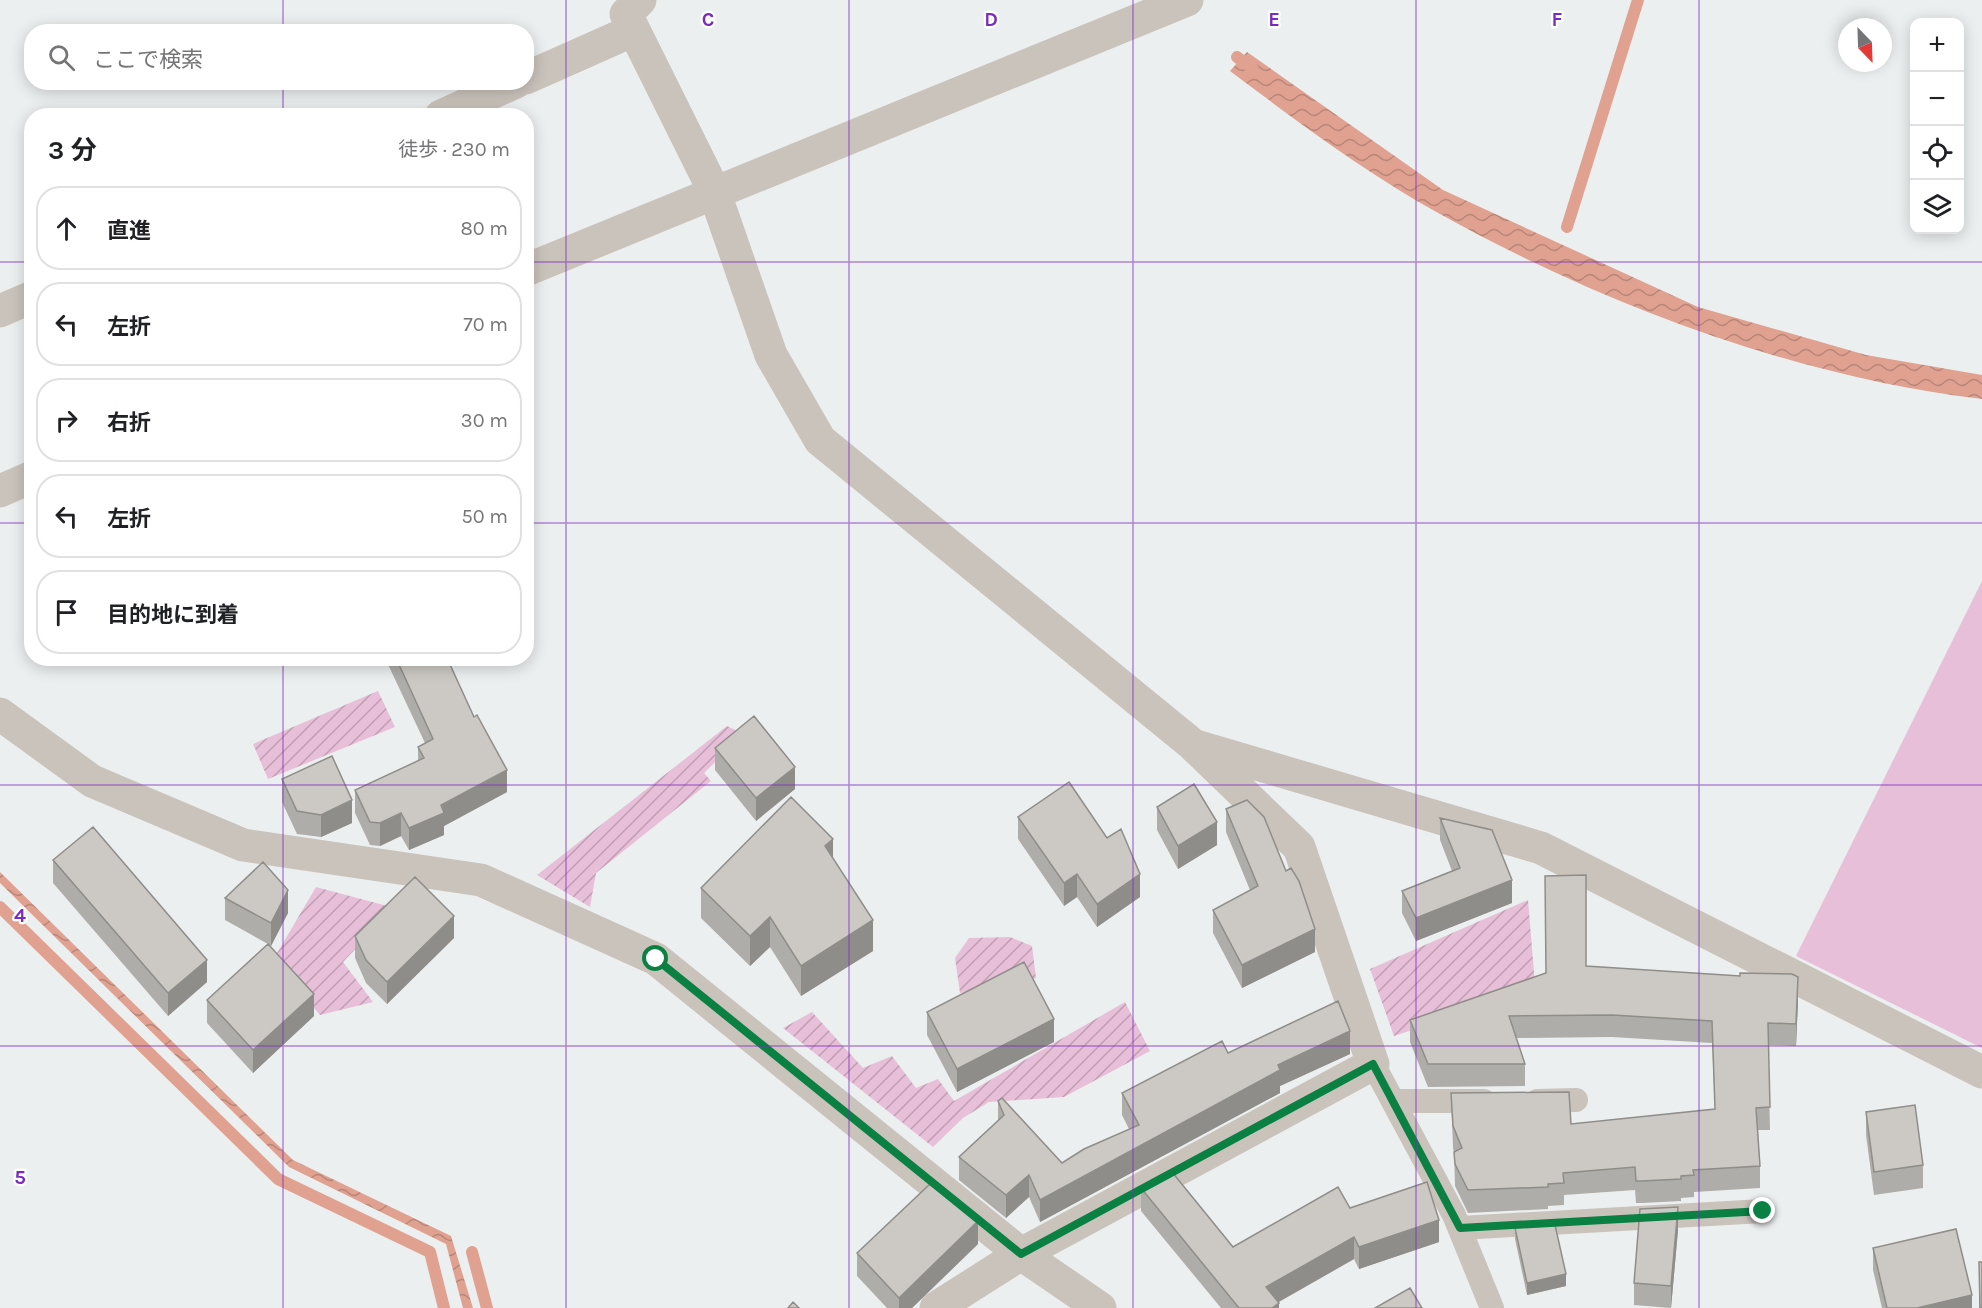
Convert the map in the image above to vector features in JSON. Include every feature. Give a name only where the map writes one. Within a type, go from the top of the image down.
[{"type":"street","points":[[534,267],[714,191],[1187,0]]},
{"type":"street","points":[[534,73],[637,15],[714,191],[771,355],[820,440],[1192,744],[1299,847],[1373,1064],[1021,1254],[936,1308]]},
{"type":"street","points":[[459,108],[498,90]]},
{"type":"street","points":[[0,311],[24,300]]},
{"type":"street","points":[[0,490],[24,480]]},
{"type":"street","points":[[0,714],[92,781],[243,845],[480,880],[656,959],[1021,1254],[1100,1308]]},
{"type":"street","points":[[1192,744],[1541,848],[1982,1072]]},
{"type":"lane","points":[[1373,1064],[1460,1228],[1492,1308]]},
{"type":"lane","points":[[1393,1101],[1576,1101]]},
{"type":"lane","points":[[1460,1228],[1763,1211]]},
{"type":"shaded area","points":[[1982,581],[1982,1048],[1796,956]]},
{"type":"shaded area","points":[[378,691],[395,727],[268,779],[253,744]]},
{"type":"shaded area","points":[[727,726],[744,734],[704,773],[711,781],[596,873],[590,907],[537,875]]},
{"type":"shaded area","points":[[316,887],[395,908],[343,962],[373,1002],[320,1015],[273,960]]},
{"type":"shaded area","points":[[1528,900],[1539,1033],[1504,1000],[1394,1036],[1370,969]]},
{"type":"shaded area","points":[[1010,937],[1032,946],[1036,978],[1000,988],[960,993],[955,958],[969,938]]},
{"type":"shaded area","points":[[1125,1002],[1150,1051],[1064,1097],[989,1102],[963,1118],[933,1147],[783,1028],[812,1012],[863,1068],[892,1056],[916,1088],[938,1079],[954,1101]]},
{"type":"water","points":[[1247,52],[1443,190],[1698,307],[1866,355],[1982,375],[1982,399],[1842,374],[1772,355],[1635,307],[1568,278],[1440,214],[1386,182],[1333,146],[1230,71]]},
{"type":"water","points":[[0,872],[293,1160],[451,1236],[473,1308],[463,1308],[446,1244],[289,1167],[0,883]]},
{"type":"building","points":[[400,666],[451,666],[474,717],[477,715],[507,770],[441,805],[444,813],[409,828],[401,813],[380,823],[370,822],[355,790],[424,758],[418,747],[433,739]]},
{"type":"building","points":[[754,716],[795,767],[756,798],[715,748]]},
{"type":"building","points":[[332,756],[352,800],[321,815],[297,811],[282,779]]},
{"type":"building","points":[[1069,782],[1107,838],[1121,829],[1140,874],[1097,904],[1077,874],[1064,883],[1018,817]]},
{"type":"building","points":[[1194,784],[1217,822],[1178,846],[1157,807]]},
{"type":"building","points":[[791,797],[833,839],[825,846],[873,920],[801,966],[770,917],[750,936],[701,888]]},
{"type":"building","points":[[1247,800],[1264,817],[1286,871],[1291,868],[1299,881],[1315,929],[1242,965],[1213,910],[1258,886],[1226,809]]},
{"type":"building","points":[[1440,818],[1492,830],[1512,880],[1416,918],[1402,891],[1460,868]]},
{"type":"building","points":[[93,827],[207,960],[168,993],[53,860]]},
{"type":"building","points":[[263,862],[288,890],[271,923],[225,898]]},
{"type":"building","points":[[1586,875],[1586,966],[1740,976],[1740,973],[1792,974],[1798,977],[1796,1024],[1768,1023],[1770,1107],[1756,1108],[1760,1166],[1693,1170],[1694,1175],[1681,1176],[1681,1179],[1642,1181],[1636,1181],[1635,1167],[1563,1173],[1564,1183],[1548,1184],[1548,1187],[1468,1190],[1455,1164],[1454,1152],[1462,1148],[1453,1126],[1451,1093],[1569,1092],[1571,1124],[1715,1109],[1712,1021],[1612,1015],[1509,1016],[1525,1064],[1428,1064],[1410,1020],[1546,973],[1545,876]]},
{"type":"building","points":[[415,877],[454,916],[387,982],[366,960],[355,936]]},
{"type":"building","points":[[268,944],[314,994],[253,1050],[207,1000]]},
{"type":"building","points":[[1024,962],[1054,1019],[957,1069],[927,1012]]},
{"type":"building","points":[[1338,1001],[1350,1031],[1278,1065],[1280,1070],[1040,1200],[1029,1175],[1006,1195],[959,1157],[1004,1115],[998,1101],[1002,1098],[1062,1163],[1084,1149],[1139,1125],[1122,1093],[1222,1041],[1228,1053]]},
{"type":"building","points":[[1915,1105],[1923,1165],[1874,1172],[1866,1112]]},
{"type":"building","points":[[1172,1172],[1233,1247],[1338,1187],[1350,1208],[1427,1182],[1439,1220],[1359,1247],[1354,1237],[1266,1287],[1279,1303],[1272,1308],[1239,1308],[1141,1188]]},
{"type":"building","points":[[930,1184],[978,1221],[899,1298],[857,1253]]},
{"type":"building","points":[[1678,1207],[1671,1286],[1634,1283],[1640,1209]]},
{"type":"building","points":[[1555,1225],[1566,1274],[1527,1283],[1515,1228]]},
{"type":"building","points":[[1956,1229],[1972,1295],[1917,1308],[1887,1308],[1873,1248]]},
{"type":"building","points":[[1979,1262],[1982,1262],[1982,1308],[1980,1308]]},
{"type":"building","points":[[1410,1288],[1422,1308],[1375,1308]]},
{"type":"building","points":[[793,1302],[799,1308],[788,1308]]},
{"type":"waterway","points":[[1567,227],[1638,0]]},
{"type":"waterway","points":[[1237,57],[1253,69]]},
{"type":"waterway","points":[[0,907],[278,1179],[430,1252],[444,1308]]},
{"type":"waterway","points":[[472,1252],[487,1308]]},
{"type":"route","points":[[656,959],[1021,1254],[1373,1064],[1460,1228],[1763,1211]]}]
